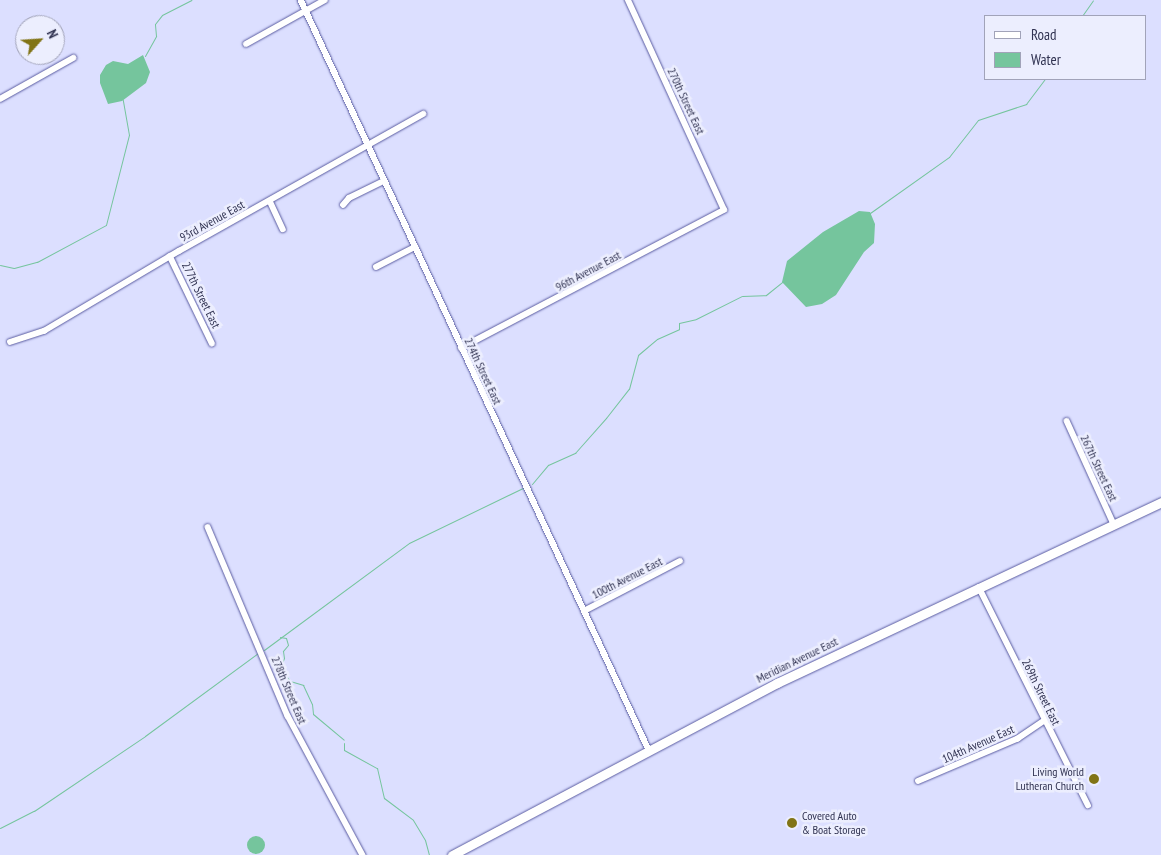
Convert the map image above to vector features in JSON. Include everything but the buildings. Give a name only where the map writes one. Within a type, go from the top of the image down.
[{"type":"main road","name":"Meridian Avenue East","points":[[452,855],[806,668],[1161,502]]},
{"type":"street","name":"274th Street East","points":[[301,0],[649,750]]},
{"type":"street","points":[[246,44],[325,0]]},
{"type":"street","name":"270th Street East","points":[[628,0],[724,210]]},
{"type":"street","points":[[0,99],[73,58]]},
{"type":"street","name":"93rd Avenue East","points":[[10,342],[44,331],[170,256],[423,114]]},
{"type":"street","points":[[343,205],[349,198],[384,181]]},
{"type":"street","points":[[270,200],[283,229]]},
{"type":"street","name":"96th Avenue East","points":[[461,348],[724,210]]},
{"type":"street","points":[[376,267],[415,247]]},
{"type":"street","name":"277th Street East","points":[[170,256],[212,343]]},
{"type":"street","name":"267th Street East","points":[[1067,421],[1114,524]]},
{"type":"street","name":"278th Street East","points":[[208,527],[288,716],[362,855]]},
{"type":"street","name":"100th Avenue East","points":[[584,611],[680,561]]},
{"type":"street","name":"269th Street East","points":[[979,587],[1044,721],[1088,804]]},
{"type":"street","name":"104th Avenue East","points":[[918,781],[1017,739],[1044,721]]},
{"type":"water","points":[[143,55],[150,72],[146,83],[122,101],[108,104],[100,83],[100,75],[106,65],[113,61],[128,64]]},
{"type":"water","points":[[859,211],[870,212],[875,224],[874,243],[864,252],[836,295],[822,304],[806,307],[782,282],[787,261],[823,232]]},
{"type":"water","points":[[256,836],[262,839],[265,845],[262,851],[256,854],[250,851],[247,845],[250,839]]},
{"type":"waterway","points":[[145,56],[156,36],[155,24],[162,15],[191,0]]},
{"type":"waterway","points":[[1083,15],[1093,0]]},
{"type":"waterway","points":[[870,213],[949,157],[978,120],[1026,104],[1044,80]]},
{"type":"waterway","points":[[0,265],[14,268],[37,262],[106,225],[129,135],[123,100]]},
{"type":"waterway","points":[[532,484],[548,465],[575,453],[606,418],[629,389],[638,355],[657,339],[679,329],[679,323],[696,319],[742,296],[766,295],[782,282]]},
{"type":"waterway","points":[[264,650],[409,543],[523,488]]},
{"type":"waterway","points":[[280,637],[286,638],[288,645],[283,651],[284,658],[280,668],[290,681],[303,685],[312,704],[313,714],[344,740]]},
{"type":"waterway","points":[[0,828],[34,811],[145,736],[258,653]]},
{"type":"waterway","points":[[344,743],[344,750],[377,768],[384,798],[413,820],[425,840],[429,855]]},
{"type":"place","name":"Living World Lutheran Church","points":[[1094,779]]},
{"type":"place","name":"Covered Auto & Boat Storage","points":[[792,823]]}]
